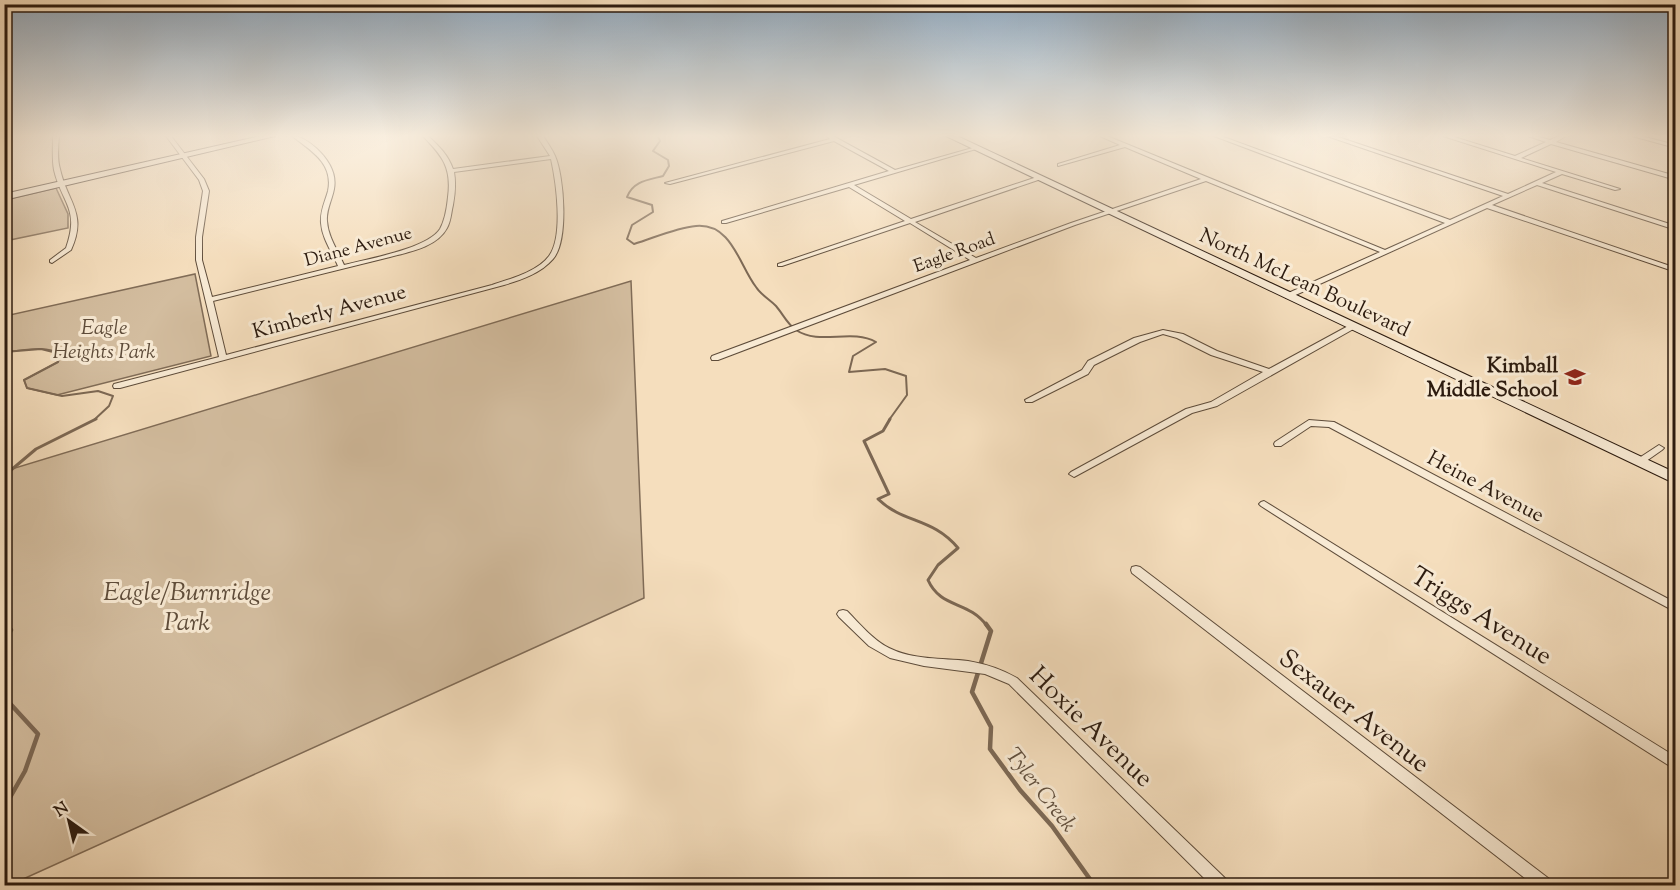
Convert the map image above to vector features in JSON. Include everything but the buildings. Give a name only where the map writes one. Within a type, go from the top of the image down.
[{"type":"main road","points":[[4,197],[92,178]]},
{"type":"main road","name":"North McLean Boulevard","points":[[1039,178],[1676,479]]},
{"type":"street","points":[[52,261],[69,249],[75,229],[75,214],[61,178]]},
{"type":"street","points":[[200,178],[206,191],[198,248],[199,260],[223,358]]},
{"type":"street","points":[[330,178],[331,188],[324,208],[324,224],[342,267]]},
{"type":"street","name":"Diane Avenue","points":[[209,300],[406,252],[438,234],[446,223],[453,192],[452,178]]},
{"type":"street","name":"Kimberly Avenue","points":[[117,386],[494,286],[526,274],[546,262],[556,250],[559,240],[559,178]]},
{"type":"street","points":[[668,183],[688,178]]},
{"type":"street","points":[[724,222],[873,178]]},
{"type":"street","points":[[780,265],[1039,178]]},
{"type":"street","points":[[1201,178],[1385,252]]},
{"type":"street","points":[[1328,178],[1451,223]]},
{"type":"street","points":[[1453,178],[1508,196]]},
{"type":"street","points":[[1289,296],[1549,178]]},
{"type":"street","points":[[1580,178],[1617,189]]},
{"type":"street","name":"Eagle Road","points":[[715,358],[975,260],[1205,179]]},
{"type":"street","points":[[1536,183],[1676,228]]},
{"type":"street","points":[[850,185],[975,260]]},
{"type":"street","points":[[1488,206],[1676,270]]},
{"type":"street","points":[[1074,474],[1193,408],[1214,404],[1353,327]]},
{"type":"street","points":[[1029,400],[1086,372],[1091,363],[1137,340],[1162,332],[1180,336],[1214,353],[1270,372]]},
{"type":"street","name":"Heine Avenue","points":[[1278,444],[1309,423],[1331,424],[1676,608]]},
{"type":"street","points":[[1639,462],[1659,448]]},
{"type":"street","name":"Triggs Avenue","points":[[1264,504],[1676,764]]},
{"type":"street","name":"Sexauer Avenue","points":[[1136,570],[1547,885]]},
{"type":"street","name":"Hoxie Avenue","points":[[843,614],[874,645],[893,655],[930,663],[969,666],[993,671],[1013,681],[1223,885]]},
{"type":"green space","points":[[56,188],[68,214],[68,228],[5,241],[5,200]]},
{"type":"green space","name":"Eagle Heights Park","points":[[195,274],[211,356],[57,395],[27,388],[24,380],[58,362],[60,354],[47,349],[5,352],[5,316]]},
{"type":"green space","name":"Eagle/Burnridge Park","points":[[631,281],[644,598],[10,885],[5,885],[5,471]]},
{"type":"waterway","name":"Tyler Creek","points":[[658,178],[637,184],[627,197],[652,205],[653,212],[632,225],[627,239],[634,244],[672,231],[696,226],[718,231],[733,247],[758,290],[776,306],[796,330],[815,337],[856,336],[876,342],[853,356],[849,372],[885,369],[906,376],[907,395],[889,420]]},
{"type":"waterway","name":"Tyler Creek","points":[[4,352],[41,349],[61,354],[58,362],[24,380],[27,388],[62,396],[98,391],[113,396],[109,406],[94,420]]},
{"type":"waterway","name":"Tyler Creek","points":[[890,419],[883,431],[864,441],[889,494],[878,499],[898,513],[938,531],[958,548],[938,565],[928,580],[940,596],[972,612],[987,626]]},
{"type":"waterway","name":"Tyler Creek","points":[[4,476],[36,449],[94,420]]},
{"type":"waterway","name":"Tyler Creek","points":[[4,621],[8,626]]},
{"type":"waterway","name":"Tyler Creek","points":[[4,643],[11,630],[6,624]]},
{"type":"waterway","name":"Tyler Creek","points":[[986,624],[991,631],[972,692],[991,727],[990,749],[1020,790],[1052,826],[1092,882],[1091,886]]},
{"type":"waterway","name":"Tyler Creek","points":[[4,697],[38,734],[25,771],[4,808]]},
{"type":"place","name":"Kimball Middle School","points":[[1575,377]]}]
